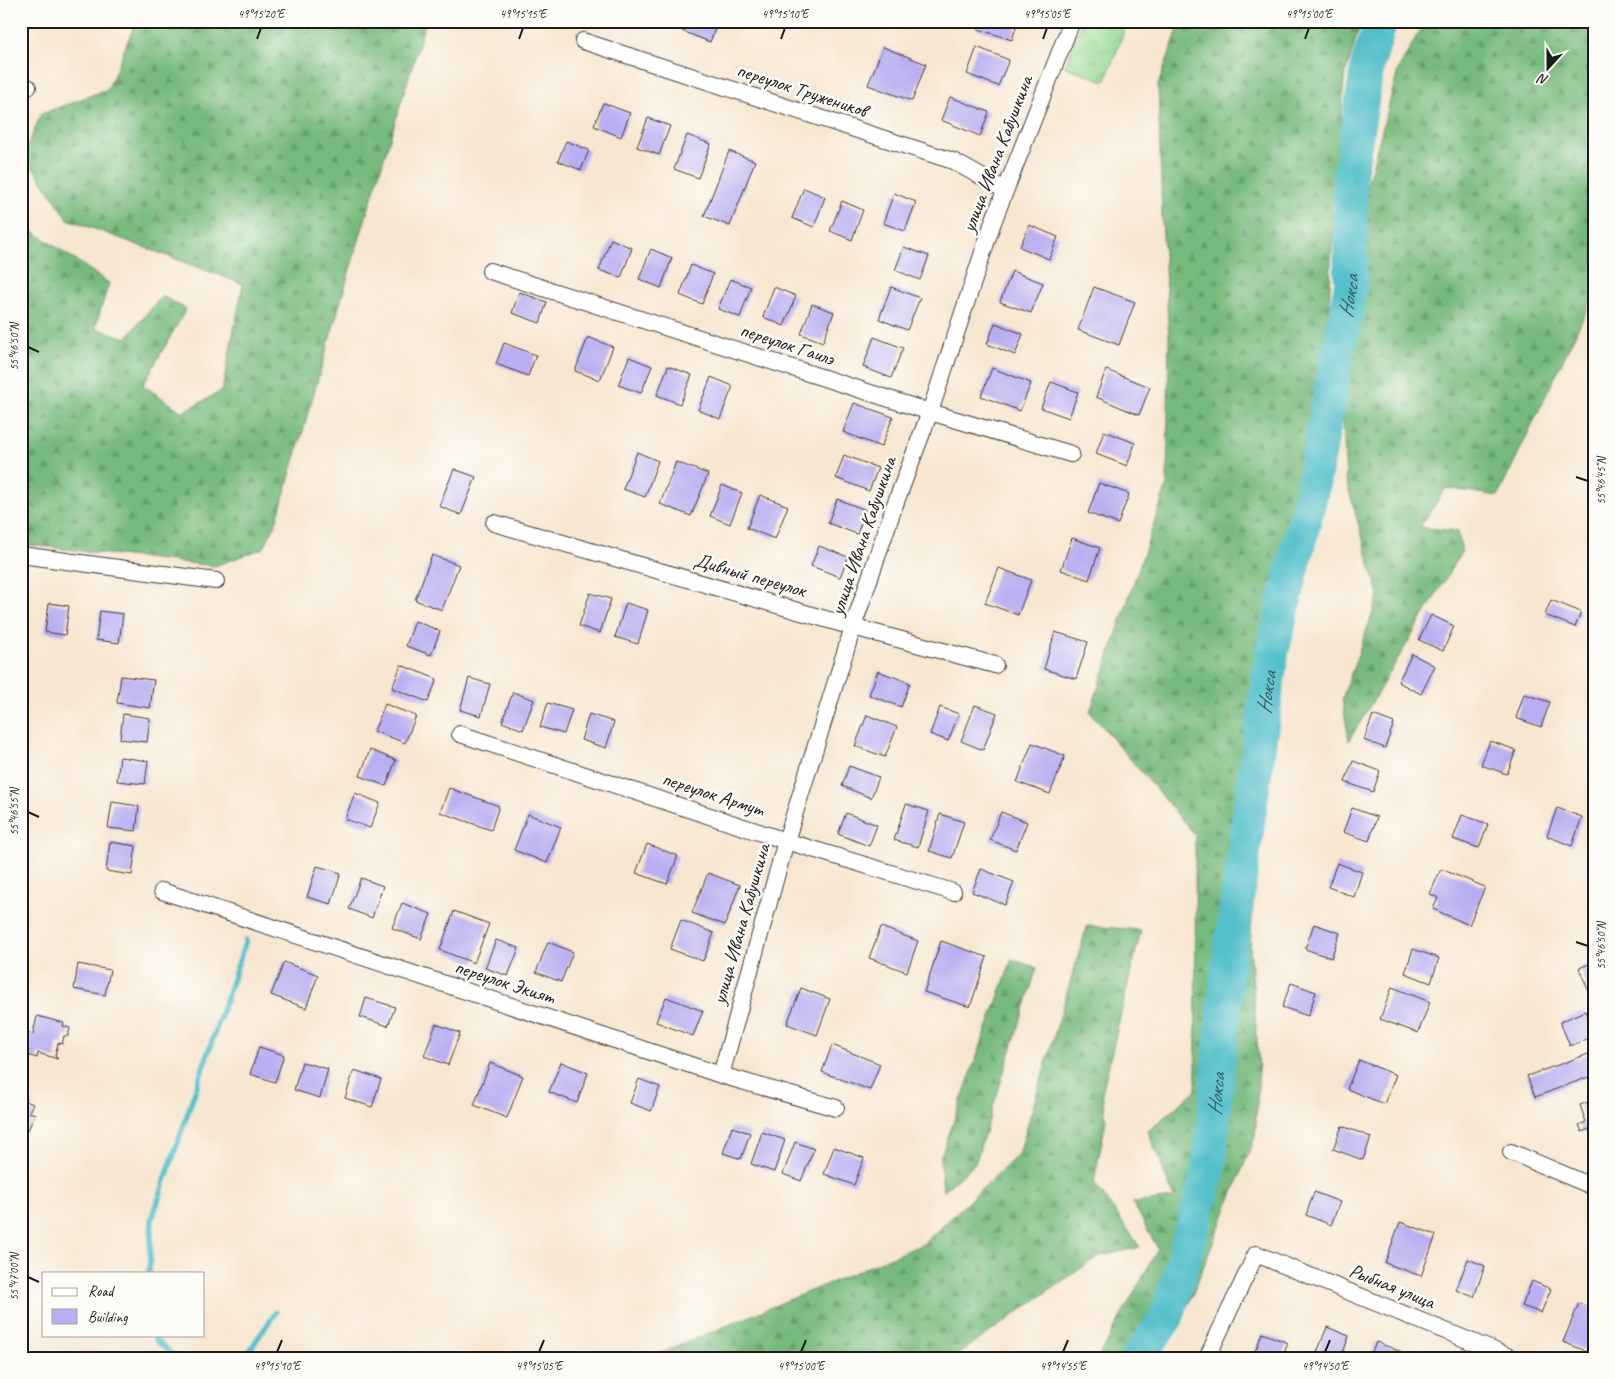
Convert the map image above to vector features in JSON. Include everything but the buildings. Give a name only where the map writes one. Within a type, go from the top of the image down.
[{"type":"street","name":"улица Ивана Кабушкина","points":[[721,1075],[786,841],[853,627],[894,507],[930,412],[1005,190],[1072,21]]},
{"type":"street","name":"переулок Тружеников","points":[[583,41],[953,161],[1005,190]]},
{"type":"street","name":"переулок Гаилэ","points":[[490,271],[930,412],[1071,454]]},
{"type":"street","name":"Дивный переулок","points":[[494,523],[853,627],[995,665]]},
{"type":"street","points":[[21,555],[216,581]]},
{"type":"street","name":"переулок Армут","points":[[460,734],[786,841],[953,892]]},
{"type":"street","name":"переулок Экият","points":[[162,891],[721,1075],[836,1108]]},
{"type":"street","points":[[1511,1152],[1594,1187]]},
{"type":"street","name":"Рыбная улица","points":[[1207,1358],[1256,1254],[1512,1358]]},
{"type":"green space","points":[[136,21],[426,21],[351,266],[276,523],[264,548],[215,566],[21,544],[21,223],[109,283],[95,328],[126,338],[162,296],[186,309],[143,385],[182,412],[222,391],[243,284],[68,219],[24,154],[41,114],[108,89]]},
{"type":"green space","points":[[1082,21],[1128,21],[1105,81],[1065,67]]},
{"type":"green space","points":[[1181,21],[1361,21],[1344,80],[1331,262],[1321,503],[1280,691],[1260,812],[1250,945],[1259,1070],[1255,1137],[1189,1303],[1149,1358],[1098,1358],[1158,1249],[1133,1203],[1174,1198],[1148,1131],[1196,1090],[1195,835],[1090,712],[1167,485],[1169,337],[1162,219],[1158,85]]},
{"type":"green space","points":[[1425,21],[1594,21],[1594,295],[1498,496],[1446,488],[1420,527],[1458,531],[1462,551],[1349,741],[1342,699],[1379,595],[1346,481],[1339,336],[1349,254],[1398,70]]},
{"type":"green space","points":[[1087,926],[1141,930],[1102,1093],[1106,1120],[1094,1182],[1140,1247],[1097,1257],[953,1358],[649,1358],[923,1244],[1019,1154]]},
{"type":"green space","points":[[1012,959],[1037,968],[975,1164],[943,1191],[940,1159]]},
{"type":"waterway","name":"Нокса","points":[[1138,1358],[1167,1317],[1209,1169],[1228,966],[1272,652],[1312,490],[1351,285],[1350,175],[1368,63],[1381,21]]},
{"type":"waterway","points":[[149,1272],[152,1219],[246,940]]},
{"type":"waterway","points":[[238,1358],[249,1351],[276,1312]]},
{"type":"waterway","points":[[155,1336],[156,1340],[177,1358]]}]
